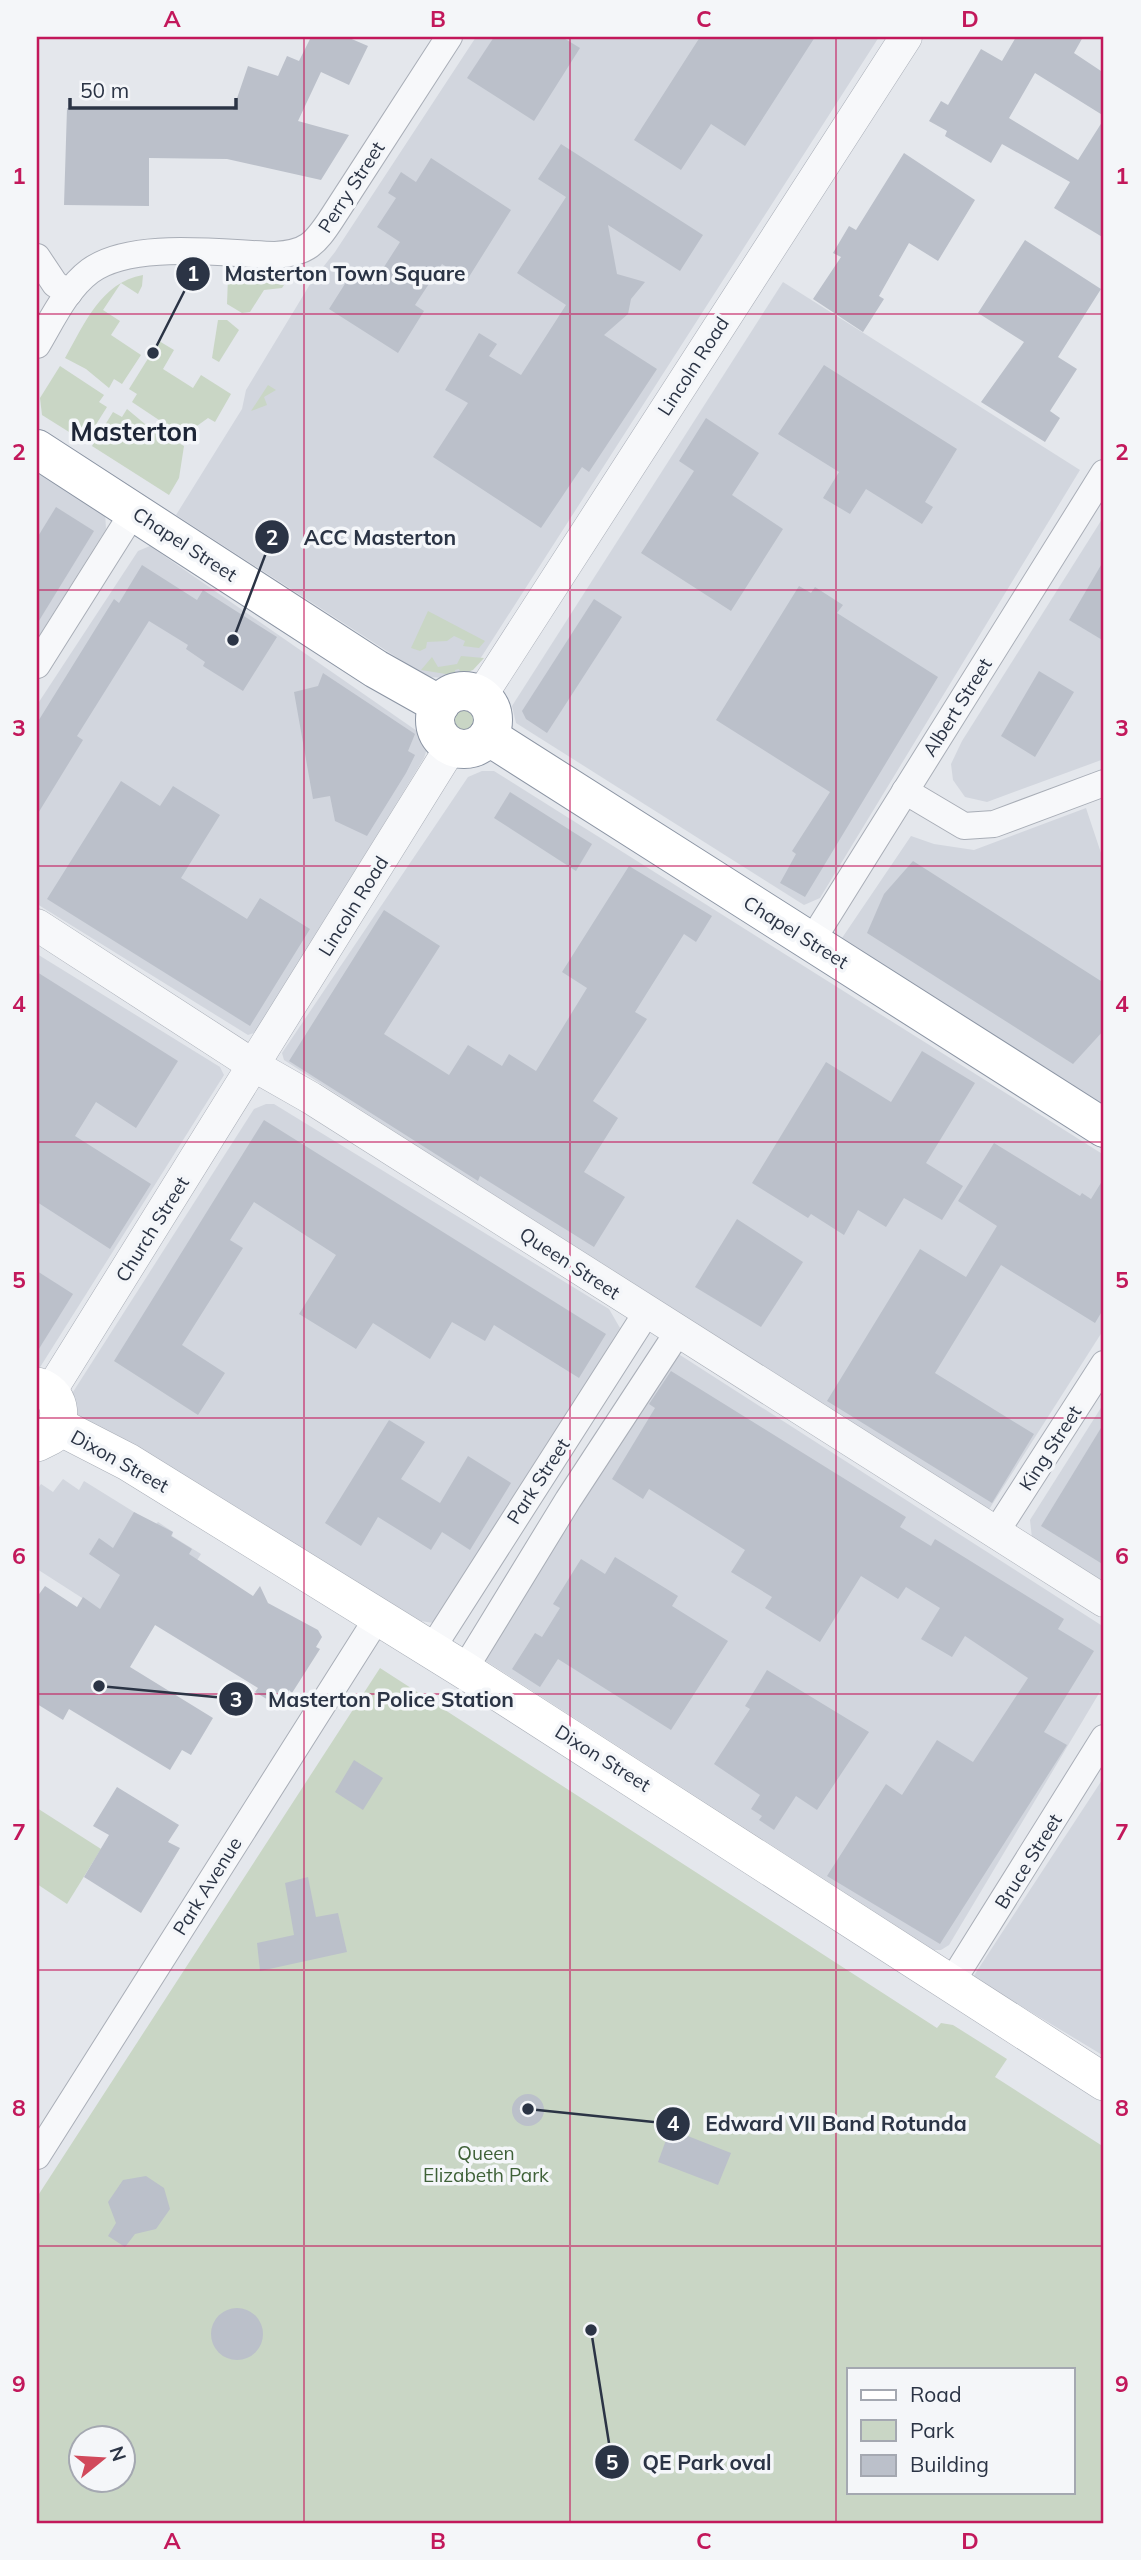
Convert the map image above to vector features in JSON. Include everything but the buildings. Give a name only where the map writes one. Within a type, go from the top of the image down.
[{"type":"highway","name":"Chapel Street","points":[[37,449],[376,669],[440,705]]},
{"type":"highway","points":[[469,691],[481,696],[493,715],[488,736],[476,747],[462,750],[451,747],[436,729],[436,710],[440,705],[454,693],[469,691]]},
{"type":"highway","name":"Chapel Street","points":[[488,736],[1104,1128]]},
{"type":"main road","name":"Dixon Street","points":[[45,1412],[464,1670],[1104,2082]]},
{"type":"street","name":"Perry Street","points":[[37,345],[69,293],[92,269],[124,255],[275,255],[298,253],[311,245],[332,218],[449,37]]},
{"type":"street","name":"Lincoln Road","points":[[481,696],[906,37]]},
{"type":"street","points":[[37,257],[55,284],[69,293]]},
{"type":"street","name":"Albert Street","points":[[811,942],[1104,473]]},
{"type":"street","points":[[37,665],[134,511]]},
{"type":"street","name":"Lincoln Road","points":[[253,1065],[451,747]]},
{"type":"street","points":[[905,791],[964,826],[994,824],[1104,783]]},
{"type":"street","name":"Queen Street","points":[[37,925],[253,1065],[311,1098],[1104,1601]]},
{"type":"street","name":"Church Street","points":[[45,1412],[253,1065]]},
{"type":"street","name":"Park Street","points":[[430,1650],[647,1312]]},
{"type":"street","name":"Park Street","points":[[464,1670],[568,1500],[678,1332]]},
{"type":"street","name":"King Street","points":[[996,1532],[1104,1364]]},
{"type":"street","name":"Park Avenue","points":[[37,2156],[378,1617]]},
{"type":"street","name":"Bruce Street","points":[[951,1983],[1104,1738]]},
{"type":"shaded area","points":[[476,37],[879,37],[482,656],[469,673],[450,678],[427,677],[176,515],[242,409],[246,390],[312,281],[335,252]]},
{"type":"shaded area","points":[[783,282],[1080,470],[820,898],[804,905],[516,723],[512,706]]},
{"type":"shaded area","points":[[37,470],[105,512],[106,529],[37,639]]},
{"type":"shaded area","points":[[1104,516],[1104,759],[987,802],[965,797],[953,780],[951,764],[962,741]]},
{"type":"shaded area","points":[[150,546],[430,740],[424,758],[257,1032],[248,1035],[37,904],[37,705],[138,551]]},
{"type":"shaded area","points":[[482,771],[494,771],[1104,1155],[1104,1329],[988,1511],[984,1512],[284,1060],[282,1053],[468,777]]},
{"type":"shaded area","points":[[1086,808],[1104,862],[1104,1105],[842,938],[911,836],[934,844],[974,850]]},
{"type":"shaded area","points":[[37,954],[220,1067],[224,1075],[37,1372]]},
{"type":"shaded area","points":[[274,1104],[609,1309],[620,1328],[441,1618],[433,1623],[421,1621],[77,1415],[71,1402],[73,1392],[254,1109]]},
{"type":"shaded area","points":[[680,1355],[1104,1627],[1104,1685],[949,1945],[941,1950],[934,1950],[486,1661],[488,1650],[670,1357]]},
{"type":"shaded area","points":[[1104,1403],[1104,1582],[1032,1538],[1030,1520]]},
{"type":"shaded area","points":[[63,1479],[79,1490],[84,1481],[155,1525],[158,1522],[173,1532],[172,1536],[201,1554],[146,1639],[37,1569],[37,1490],[41,1484],[53,1492]]},
{"type":"shaded area","points":[[1104,1777],[1104,2056],[973,1977]]},
{"type":"green space","points":[[143,275],[138,294],[121,283],[128,279]]},
{"type":"green space","points":[[228,277],[284,285],[282,288],[264,290],[250,312],[242,313],[227,304]]},
{"type":"green space","points":[[121,284],[103,310],[120,321],[111,335],[141,355],[122,384],[114,379],[109,388],[86,369],[65,358],[95,307]]},
{"type":"green space","points":[[218,320],[227,320],[239,330],[219,362],[212,358]]},
{"type":"green space","points":[[159,341],[174,350],[163,369],[193,388],[201,375],[231,394],[215,422],[208,418],[183,436],[132,402],[137,394],[129,389]]},
{"type":"green space","points":[[60,366],[104,395],[99,402],[107,407],[85,442],[42,415],[40,398]]},
{"type":"green space","points":[[268,385],[276,390],[264,397],[267,405],[251,411]]},
{"type":"green space","points":[[127,409],[145,424],[184,446],[179,478],[169,495],[92,446],[113,412],[122,417]]},
{"type":"green space","points":[[428,611],[485,641],[479,648],[463,646],[465,641],[454,636],[447,641],[427,642],[426,648],[420,651],[411,648]]},
{"type":"green space","points":[[461,656],[484,658],[473,670],[461,674],[459,669],[455,670],[456,675],[421,670],[432,657],[438,667],[457,664]]},
{"type":"green space","points":[[464,709],[473,713],[477,722],[473,731],[464,735],[455,731],[451,722],[455,713]]},
{"type":"green space","name":"Queen Elizabeth Park","points":[[380,1668],[937,2028],[941,2023],[953,2025],[1007,2059],[995,2077],[1104,2147],[1104,2523],[37,2523],[37,2197]]},
{"type":"green space","points":[[37,1808],[101,1849],[67,1904],[37,1884]]},
{"type":"place","name":"Masterton Town Square","points":[[153,353]]},
{"type":"place","name":"ACC Masterton","points":[[233,640]]},
{"type":"place","name":"Masterton Police Station","points":[[99,1686]]},
{"type":"place","name":"Edward VII Band Rotunda","points":[[528,2109]]},
{"type":"place","name":"QE Park oval","points":[[591,2330]]},
{"type":"district","name":"Masterton","points":[[134,431]]}]
